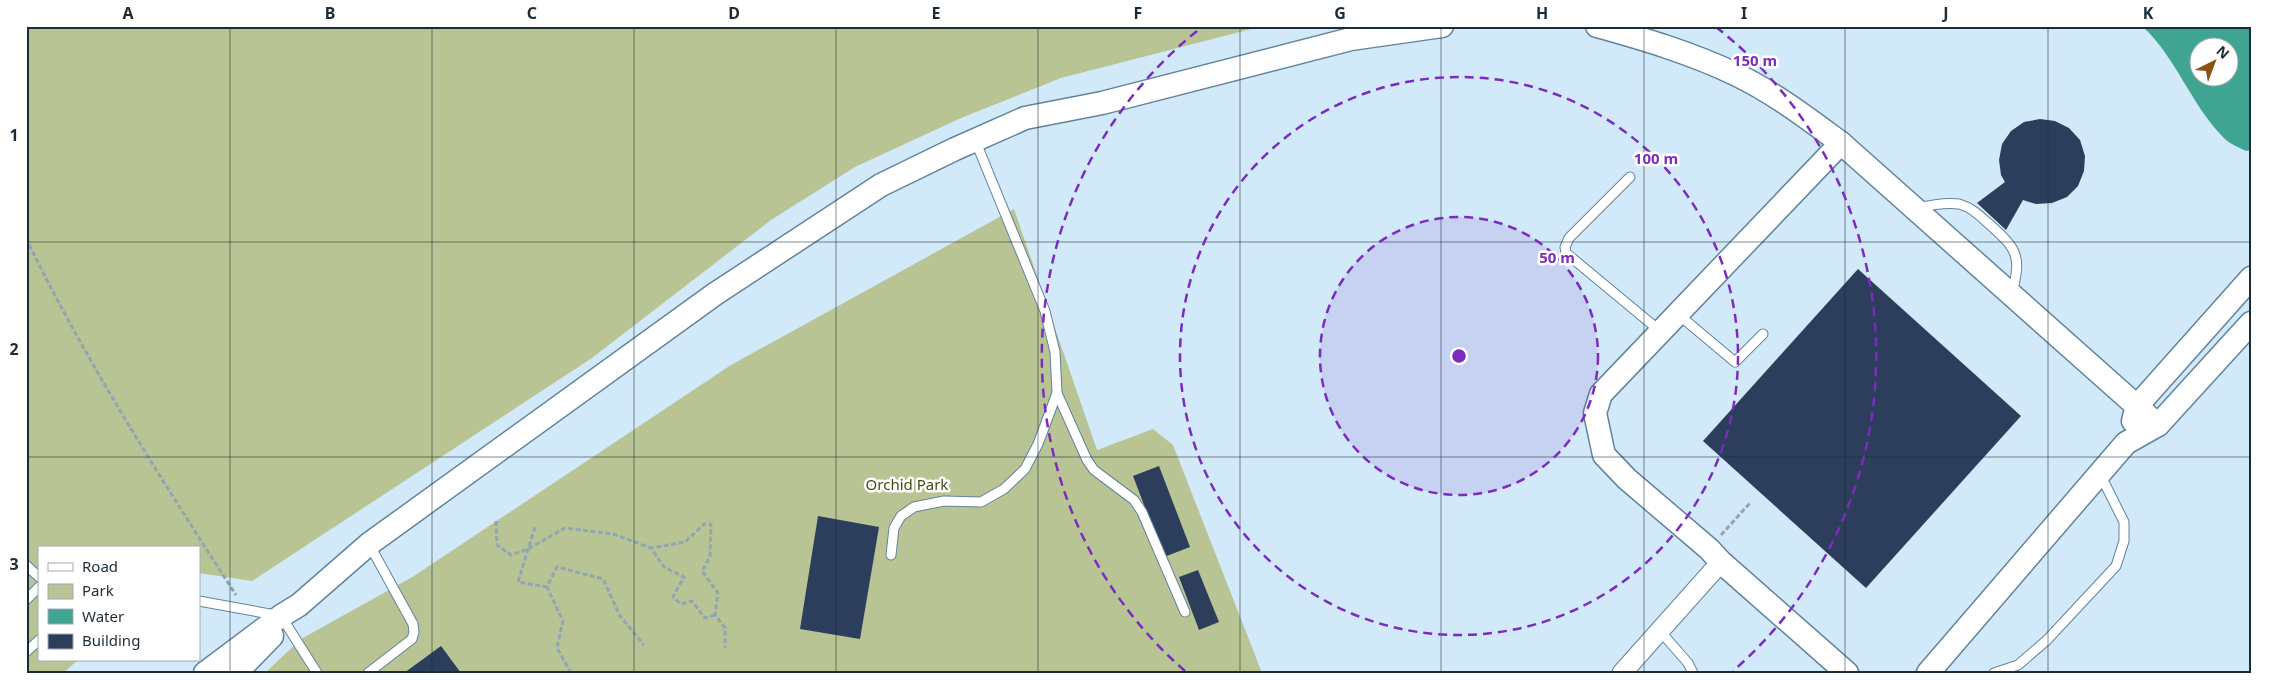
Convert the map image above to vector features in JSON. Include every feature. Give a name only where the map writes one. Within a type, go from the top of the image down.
[{"type":"street","points":[[205,673],[289,614],[369,544],[715,294],[881,185],[1025,118],[1102,103],[1352,38],[1442,26]]},
{"type":"street","points":[[1597,26],[1682,52],[1736,74],[1793,108],[1841,144],[2158,425]]},
{"type":"street","points":[[1841,144],[1601,394],[1595,412],[1598,436],[1604,455],[1615,467],[1847,673]]},
{"type":"street","points":[[2126,443],[2137,406],[2251,278]]},
{"type":"street","points":[[1929,672],[2126,443],[2158,425],[2251,323]]},
{"type":"street","points":[[1622,673],[1660,631],[1715,555]]},
{"type":"street","points":[[236,673],[289,614]]},
{"type":"lane","points":[[975,140],[1044,311],[1055,352],[1057,393],[1087,460],[1094,470],[1134,500],[1142,512],[1185,612]]},
{"type":"lane","points":[[1630,177],[1569,238],[1565,247],[1566,253],[1660,332]]},
{"type":"lane","points":[[1914,209],[1936,204],[1960,204],[1974,211],[2009,242],[2016,255],[2018,270],[2012,295]]},
{"type":"lane","points":[[1678,315],[1735,362],[1762,334]]},
{"type":"lane","points":[[891,555],[894,528],[901,516],[914,507],[944,501],[981,502],[1004,489],[1025,469],[1038,444],[1057,393]]},
{"type":"lane","points":[[1994,673],[2018,665],[2048,640],[2116,566],[2124,541],[2124,522],[2100,474]]},
{"type":"lane","points":[[368,673],[412,639],[414,632],[412,624],[369,544]]},
{"type":"lane","points":[[26,565],[38,576]]},
{"type":"lane","points":[[26,600],[38,588]]},
{"type":"lane","points":[[200,601],[289,614],[317,673]]},
{"type":"lane","points":[[1660,631],[1688,663],[1692,673]]},
{"type":"lane","points":[[26,652],[38,641]]},
{"type":"lane","points":[[1929,672],[1935,673]]},
{"type":"path","points":[[26,238],[59,306],[150,461],[244,608]]},
{"type":"path","points":[[1715,555],[1750,502]]},
{"type":"path","points":[[496,521],[497,545],[511,555],[528,549],[565,528],[612,534],[651,548],[685,542],[704,524],[712,524],[710,557],[702,571],[718,594],[715,615],[725,628],[725,648]]},
{"type":"path","points":[[535,527],[518,582],[547,586]]},
{"type":"path","points":[[651,548],[664,566],[684,577],[674,597],[681,604],[692,601],[705,618],[715,615]]},
{"type":"path","points":[[547,586],[558,567],[603,579],[620,616],[644,646]]},
{"type":"path","points":[[547,586],[564,620],[557,648],[571,673]]},
{"type":"green space","points":[[26,26],[1263,26],[1061,78],[961,118],[855,167],[771,220],[592,358],[252,581],[200,573],[200,546],[38,546],[38,662],[76,662],[63,673],[26,673]]},
{"type":"green space","name":"Orchid Park","points":[[1014,209],[1097,450],[1153,429],[1173,445],[1262,673],[265,673],[301,639],[414,576],[731,365]]},
{"type":"water","points":[[2142,26],[2251,26],[2251,150],[2246,151],[2230,143],[2211,124],[2164,52]]},
{"type":"building","points":[[2040,119],[2055,121],[2069,128],[2080,140],[2085,156],[2084,171],[2078,186],[2067,197],[2052,203],[2036,204],[2023,200],[2006,230],[1977,203],[2005,182],[2001,175],[1999,160],[2002,144],[2011,131],[2024,122]]},
{"type":"building","points":[[1858,269],[2021,416],[1866,588],[1703,441]]},
{"type":"building","points":[[1159,466],[1190,547],[1164,557],[1133,476]]},
{"type":"building","points":[[818,516],[879,527],[860,639],[800,629]]},
{"type":"building","points":[[1198,570],[1219,622],[1199,630],[1179,577]]},
{"type":"building","points":[[441,646],[461,673],[404,673]]}]
